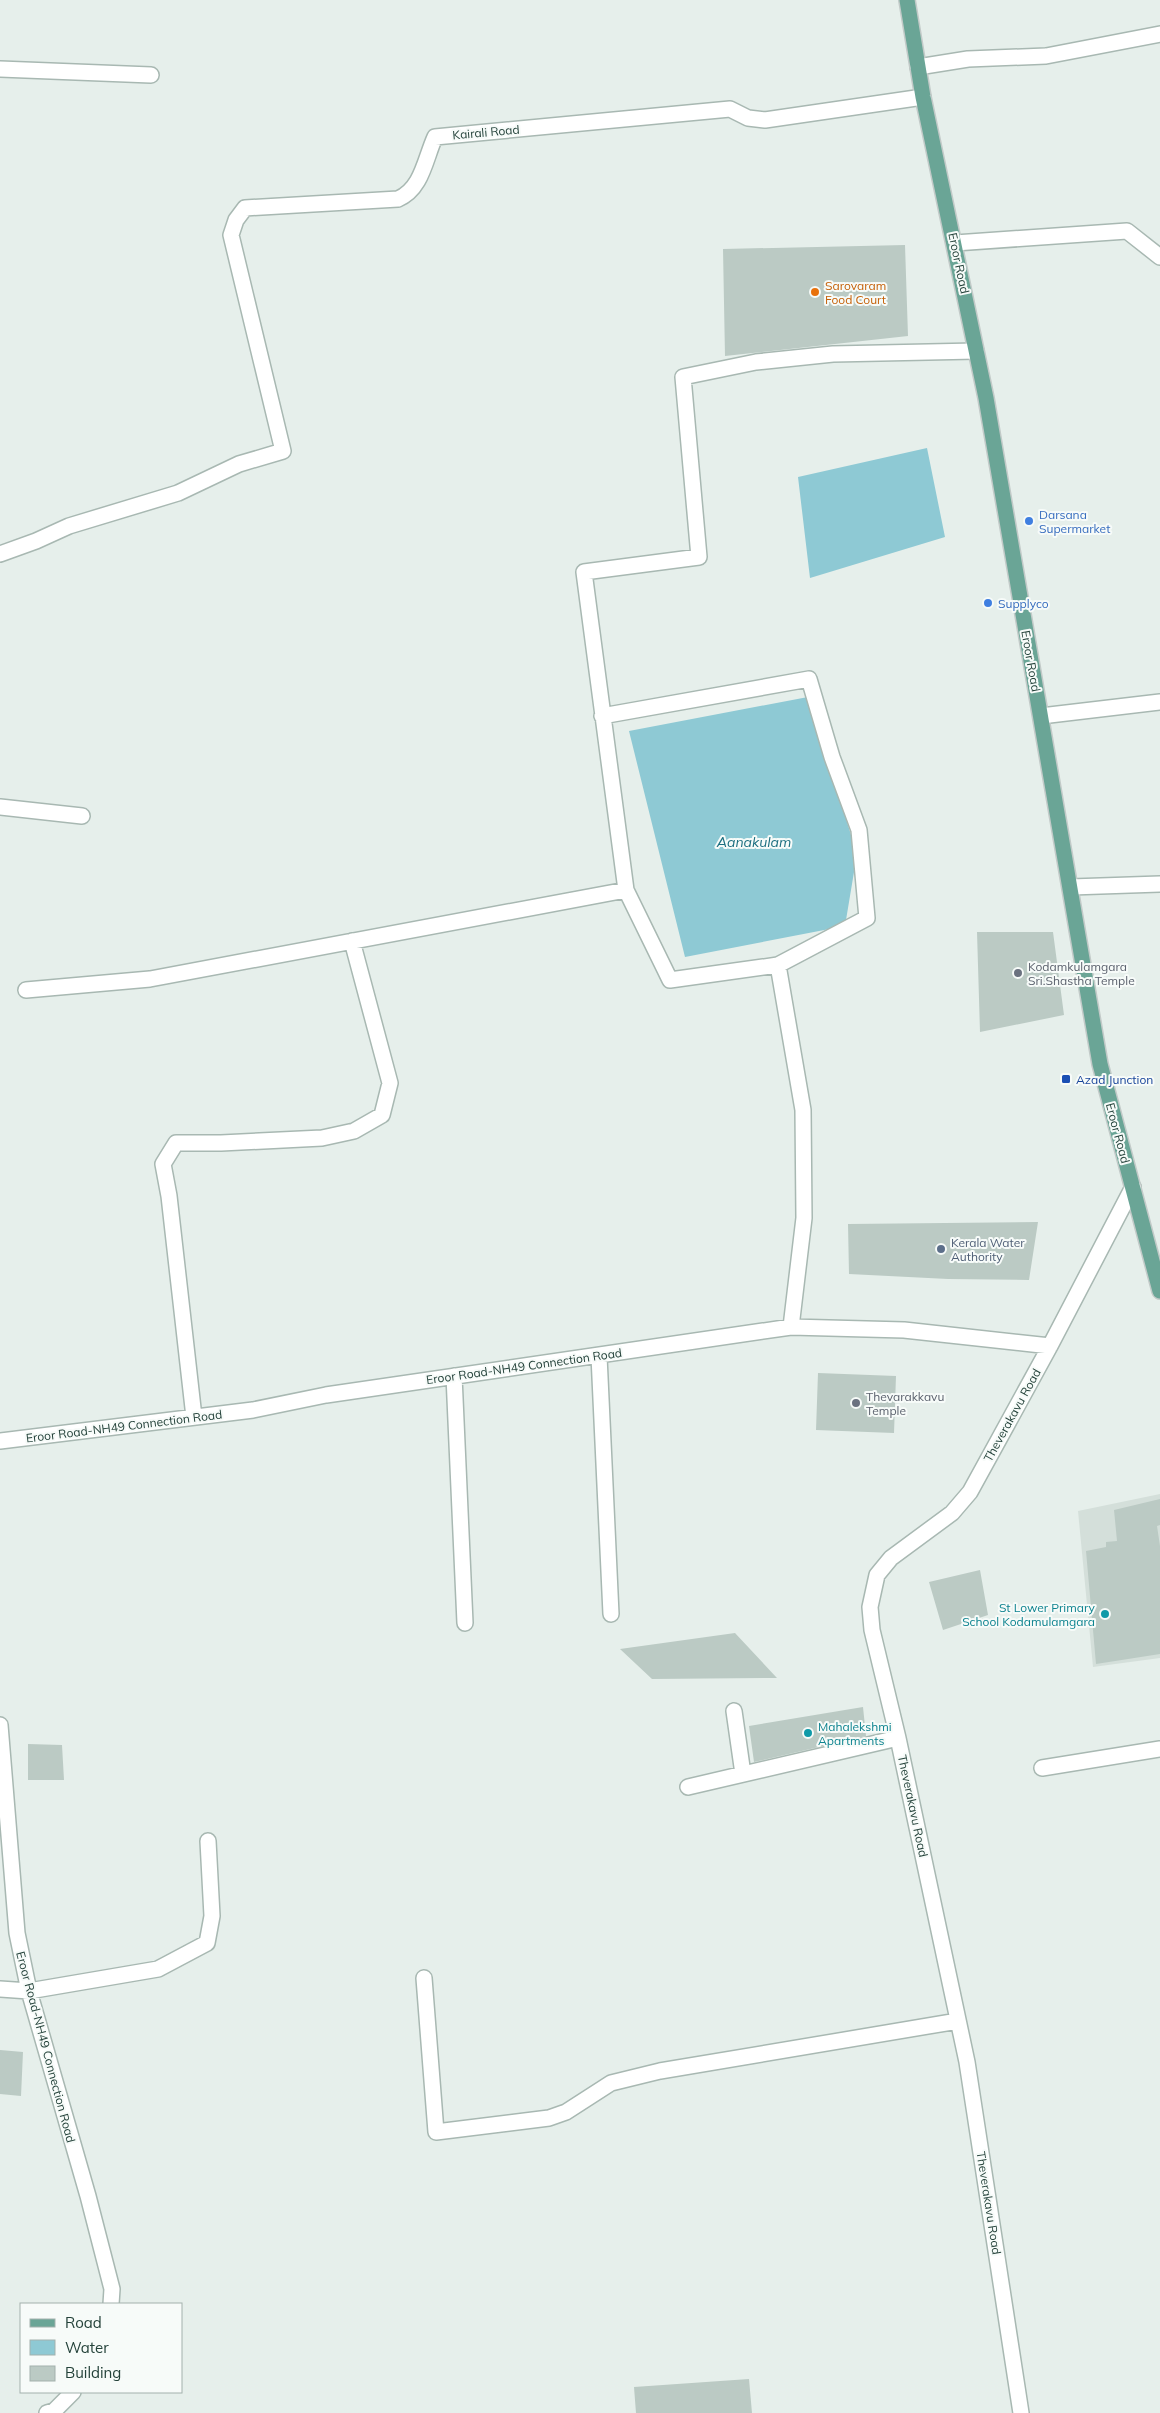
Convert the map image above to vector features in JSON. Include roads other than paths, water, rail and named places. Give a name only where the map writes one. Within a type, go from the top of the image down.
[{"type":"main road","name":"Eroor Road","points":[[907,0],[922,97],[955,243],[976,351],[1071,887],[1100,1064],[1160,1291]]},
{"type":"street","points":[[918,67],[968,59],[1046,56],[1160,34]]},
{"type":"street","points":[[0,70],[151,76]]},
{"type":"street","name":"Kairali Road","points":[[0,554],[36,542],[69,526],[178,493],[239,464],[282,451],[231,235],[236,220],[244,208],[398,199],[408,194],[415,187],[435,137],[730,109],[748,118],[765,120],[922,97]]},
{"type":"street","points":[[955,243],[1128,231],[1160,257]]},
{"type":"street","points":[[602,716],[809,679],[832,756],[859,830],[867,918],[778,965],[670,980],[626,890],[602,716],[584,572],[699,557],[682,377],[756,362],[833,354],[976,351]]},
{"type":"street","points":[[1041,716],[1160,702]]},
{"type":"street","points":[[0,807],[82,816]]},
{"type":"street","points":[[1071,887],[1160,884]]},
{"type":"street","points":[[26,990],[150,979],[626,890]]},
{"type":"street","points":[[194,1417],[169,1196],[163,1164],[176,1143],[221,1143],[322,1138],[354,1131],[382,1115],[390,1083],[352,941]]},
{"type":"street","points":[[778,965],[803,1110],[804,1218],[791,1327]]},
{"type":"street","name":"Theverakavu Road","points":[[1021,2413],[967,2062],[898,1738],[872,1630],[870,1607],[877,1575],[891,1558],[952,1513],[970,1492],[1050,1346],[1133,1187]]},
{"type":"street","name":"Eroor Road-NH49 Connection Road","points":[[0,1441],[194,1417],[454,1376],[791,1327],[904,1330],[1050,1346]]},
{"type":"street","points":[[599,1356],[611,1614]]},
{"type":"street","points":[[454,1376],[465,1623]]},
{"type":"street","points":[[734,1711],[743,1774]]},
{"type":"street","name":"Eroor Road-NH49 Connection Road","points":[[1,1733],[9,1822],[13,1904],[29,1991],[88,2196],[112,2289],[111,2303]]},
{"type":"street","points":[[688,1787],[898,1738]]},
{"type":"street","points":[[1042,1768],[1160,1749]]},
{"type":"street","points":[[0,1988],[29,1991],[158,1969],[207,1943],[212,1916],[208,1841]]},
{"type":"street","points":[[424,1978],[436,2132],[549,2118],[566,2112],[611,2083],[660,2071],[958,2020]]},
{"type":"street","points":[[47,2413],[54,2411],[72,2393]]},
{"type":"water","points":[[927,448],[945,537],[810,578],[798,477]]},
{"type":"water","name":"Aanakulam","points":[[808,697],[857,854],[845,926],[685,957],[629,731]]},
{"type":"place","name":"Sarovaram Food Court","points":[[815,292]]},
{"type":"place","name":"Darsana Supermarket","points":[[1029,521]]},
{"type":"place","name":"Supplyco","points":[[988,603]]},
{"type":"place","name":"Kodamkulamgara Sri.Shastha Temple","points":[[1018,973]]},
{"type":"place","name":"Azad Junction","points":[[1066,1079]]},
{"type":"place","name":"Kerala Water Authority","points":[[941,1249]]},
{"type":"place","name":"Thevarakkavu Temple","points":[[856,1403]]},
{"type":"place","name":"St Lower Primary School Kodamulamgara","points":[[1105,1614]]},
{"type":"place","name":"Mahalekshmi Apartments","points":[[808,1733]]}]
